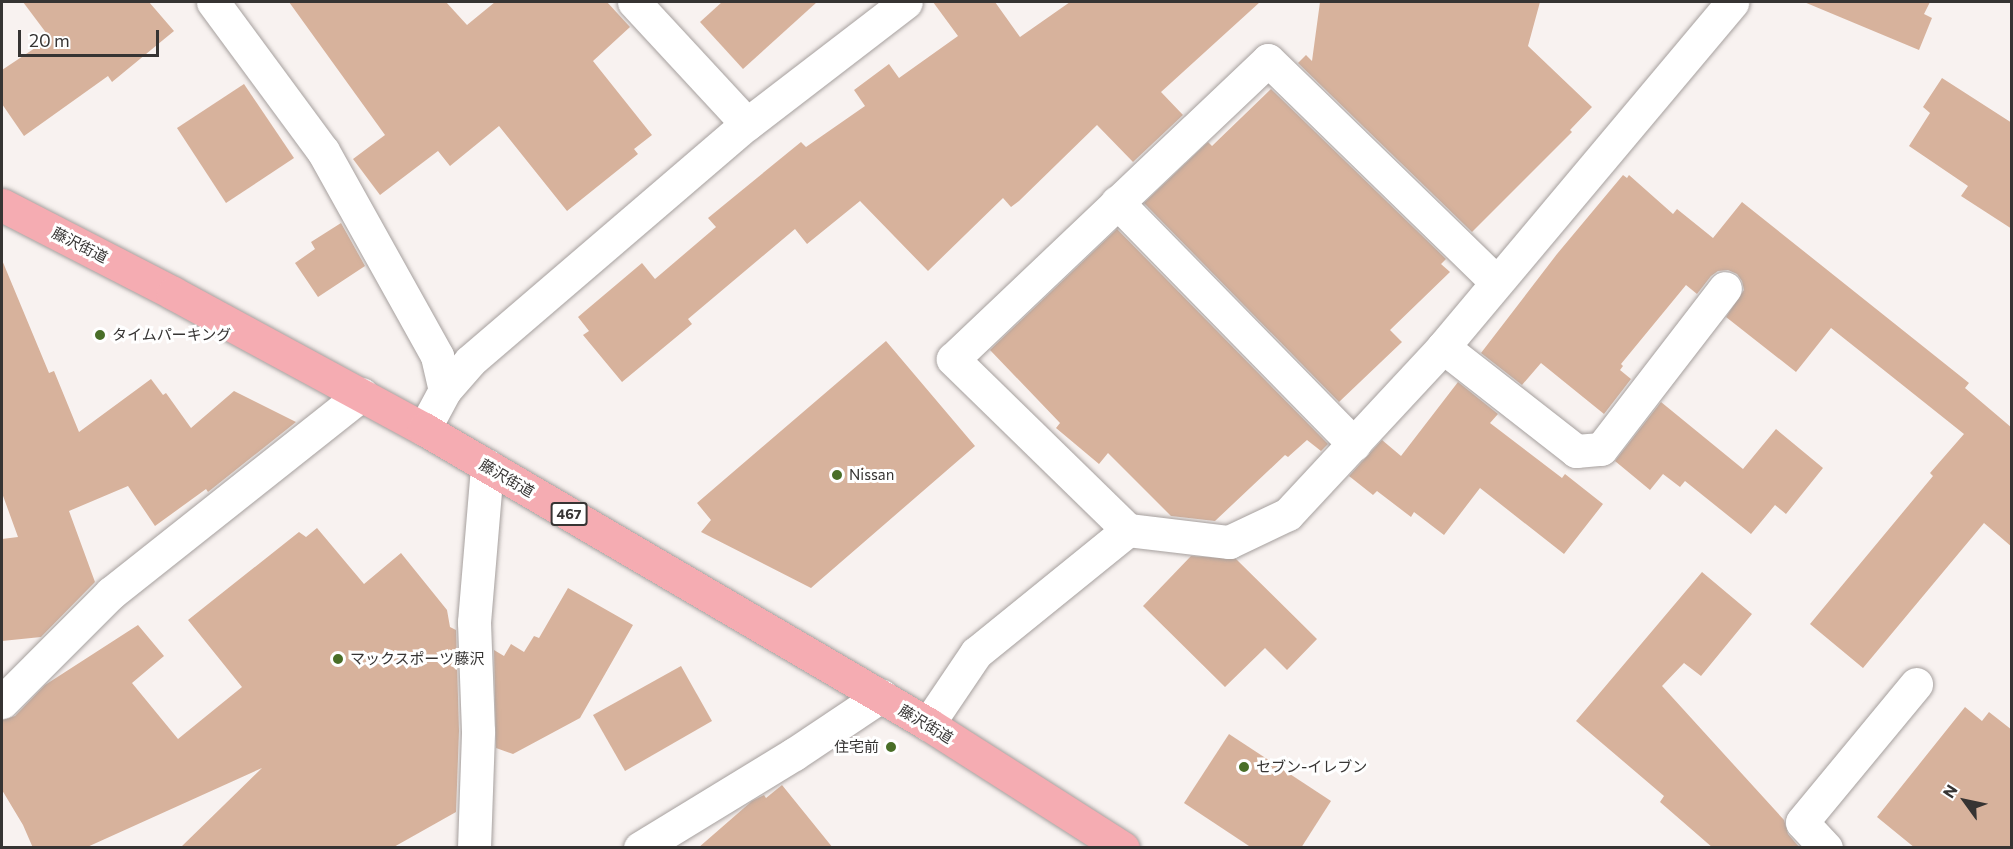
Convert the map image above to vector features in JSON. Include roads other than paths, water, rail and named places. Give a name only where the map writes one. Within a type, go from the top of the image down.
[{"type":"highway","name":"藤沢街道","points":[[2,205],[362,394],[424,429],[928,724],[1123,848]]},
{"type":"street","points":[[213,2],[323,151],[437,356],[445,390]]},
{"type":"street","points":[[634,2],[747,124]]},
{"type":"street","points":[[424,429],[445,390],[470,361],[747,124],[906,2]]},
{"type":"street","points":[[1497,282],[1268,60],[953,359],[1128,530],[1229,542],[1288,514],[1354,444],[1443,347],[1732,2]]},
{"type":"street","points":[[1117,202],[1354,444]]},
{"type":"street","points":[[1443,347],[1576,450],[1601,449],[1725,288]]},
{"type":"street","points":[[2,702],[111,593],[362,394]]},
{"type":"street","points":[[474,848],[478,731],[474,622],[487,466]]},
{"type":"street","points":[[928,724],[976,653],[1128,530]]},
{"type":"street","points":[[1826,848],[1802,822],[1916,684]]},
{"type":"street","points":[[640,848],[794,754],[881,696]]},
{"type":"place","name":"タイムパーキング","points":[[100,335]]},
{"type":"place","name":"Nissan","points":[[837,475]]},
{"type":"place","name":"マックスポーツ藤沢","points":[[338,659]]},
{"type":"place","name":"住宅前","points":[[891,747]]},
{"type":"place","name":"セブン-イレブン","points":[[1244,767]]}]
